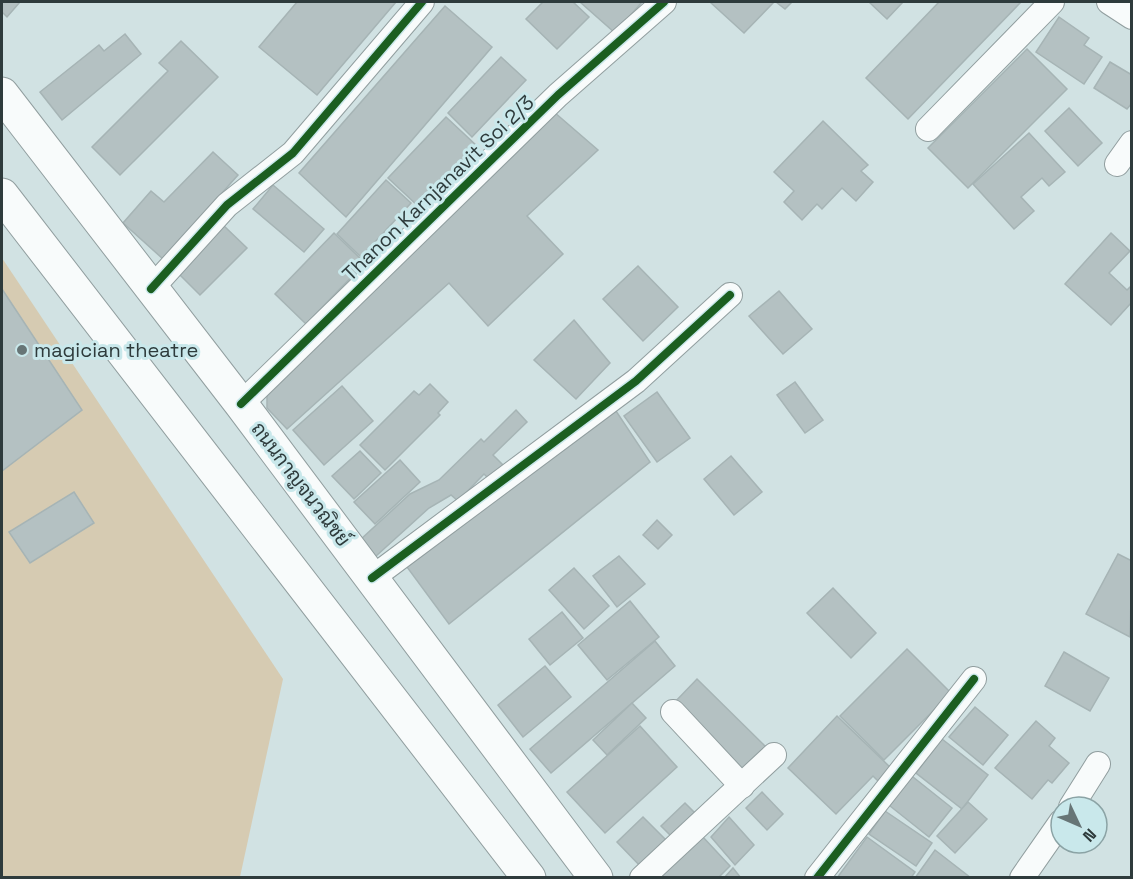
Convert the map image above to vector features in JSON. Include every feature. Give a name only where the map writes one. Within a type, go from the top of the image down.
[{"type":"main road","name":"ถนนกาญจนวณิชย์","points":[[2,94],[241,404],[596,878]]},
{"type":"main road","points":[[2,195],[529,878]]},
{"type":"street","points":[[151,289],[227,205],[293,153],[422,2]]},
{"type":"street","name":"Thanon Karnjanavit Soi 2/3","points":[[241,404],[558,94],[664,2]]},
{"type":"street","points":[[928,129],[1052,2]]},
{"type":"street","points":[[1109,2],[1131,17]]},
{"type":"street","points":[[1117,164],[1131,143]]},
{"type":"street","points":[[372,578],[636,381],[730,295]]},
{"type":"street","points":[[817,878],[974,679]]},
{"type":"street","points":[[673,712],[742,786]]},
{"type":"street","points":[[642,878],[774,755]]},
{"type":"street","points":[[1079,795],[1098,764]]},
{"type":"street","points":[[1022,878],[1049,839]]},
{"type":"shaded area","points":[[2,258],[283,679],[240,877],[2,877]]},
{"type":"building","points":[[2,2],[20,2],[7,17],[2,12]]},
{"type":"building","points":[[297,2],[396,2],[317,95],[259,47]]},
{"type":"building","points":[[543,2],[573,2],[589,17],[557,49],[526,19]]},
{"type":"building","points":[[580,2],[642,2],[615,33]]},
{"type":"building","points":[[710,2],[774,2],[744,33]]},
{"type":"building","points":[[776,2],[792,2],[785,9]]},
{"type":"building","points":[[869,2],[903,2],[887,19]]},
{"type":"building","points":[[939,2],[1021,2],[908,119],[866,78]]},
{"type":"building","points":[[445,6],[492,47],[346,217],[299,173]]},
{"type":"building","points":[[1059,17],[1089,38],[1084,45],[1102,57],[1084,84],[1036,52]]},
{"type":"building","points":[[125,34],[141,54],[62,120],[40,92],[99,45],[104,51]]},
{"type":"building","points":[[181,41],[218,77],[120,175],[92,147],[168,71],[159,63]]},
{"type":"building","points":[[1027,49],[1067,89],[968,188],[928,148]]},
{"type":"building","points":[[501,57],[526,80],[472,137],[448,113]]},
{"type":"building","points":[[1110,62],[1132,75],[1132,103],[1127,109],[1094,88]]},
{"type":"building","points":[[1069,108],[1102,143],[1078,166],[1045,131]]},
{"type":"building","points":[[554,112],[598,150],[527,216],[563,254],[488,326],[449,283],[287,429],[267,408],[267,391]]},
{"type":"building","points":[[446,117],[477,146],[419,207],[388,178]]},
{"type":"building","points":[[823,121],[868,165],[861,171],[873,182],[856,201],[842,188],[822,209],[817,204],[802,220],[784,202],[794,191],[774,172]]},
{"type":"building","points":[[1029,133],[1065,172],[1049,186],[1042,178],[1021,197],[1034,211],[1014,229],[973,184]]},
{"type":"building","points":[[213,152],[238,175],[163,259],[123,223],[151,191],[164,202]]},
{"type":"building","points":[[386,180],[411,203],[361,257],[337,234]]},
{"type":"building","points":[[273,185],[324,229],[304,252],[253,209]]},
{"type":"building","points":[[223,225],[247,248],[200,295],[177,272]]},
{"type":"building","points":[[334,233],[365,263],[306,324],[275,294]]},
{"type":"building","points":[[1111,233],[1130,251],[1109,273],[1127,290],[1132,285],[1132,302],[1111,325],[1065,284]]},
{"type":"building","points":[[638,266],[678,307],[643,341],[603,299]]},
{"type":"building","name":"magician theatre","points":[[2,289],[82,410],[2,471]]},
{"type":"building","points":[[779,291],[812,329],[783,354],[749,316]]},
{"type":"building","points":[[574,320],[610,363],[576,399],[534,360]]},
{"type":"building","points":[[795,382],[823,420],[805,433],[777,395]]},
{"type":"building","points":[[430,384],[448,402],[438,413],[440,415],[385,470],[360,445],[414,391],[419,395]]},
{"type":"building","points":[[342,386],[373,421],[324,465],[293,430]]},
{"type":"building","points":[[657,392],[690,438],[657,462],[624,416]]},
{"type":"building","points":[[612,405],[650,462],[449,624],[404,563]]},
{"type":"building","points":[[516,410],[527,422],[493,455],[505,467],[491,481],[484,474],[458,501],[451,495],[429,508],[375,557],[360,540],[410,494],[439,480],[481,439],[484,442]]},
{"type":"building","points":[[360,451],[381,473],[354,499],[332,476]]},
{"type":"building","points":[[731,456],[762,492],[734,515],[704,479]]},
{"type":"building","points":[[400,460],[420,482],[375,524],[354,502]]},
{"type":"building","points":[[74,492],[94,523],[30,563],[9,532]]},
{"type":"building","points":[[657,520],[672,535],[658,549],[643,535]]},
{"type":"building","points":[[1118,554],[1132,561],[1130,637],[1086,614]]},
{"type":"building","points":[[619,556],[645,584],[617,607],[593,576]]},
{"type":"building","points":[[574,568],[609,606],[584,629],[549,590]]},
{"type":"building","points":[[833,588],[876,633],[851,658],[807,613]]},
{"type":"building","points":[[630,601],[659,637],[607,680],[578,645]]},
{"type":"building","points":[[562,612],[583,638],[550,665],[529,639]]},
{"type":"building","points":[[655,641],[675,666],[551,773],[530,749]]},
{"type":"building","points":[[907,649],[951,693],[884,760],[840,716]]},
{"type":"building","points":[[1064,652],[1109,678],[1090,711],[1045,686]]},
{"type":"building","points":[[545,666],[571,697],[523,737],[498,705]]},
{"type":"building","points":[[697,679],[769,750],[744,775],[673,704]]},
{"type":"building","points":[[632,703],[646,718],[607,755],[593,740]]},
{"type":"building","points":[[975,707],[1008,735],[983,765],[949,737]]},
{"type":"building","points":[[837,716],[892,769],[879,782],[873,776],[836,814],[788,768]]},
{"type":"building","points":[[1036,721],[1055,738],[1049,746],[1069,763],[1052,783],[1048,780],[1032,799],[995,768]]},
{"type":"building","points":[[640,726],[677,767],[605,833],[567,792]]},
{"type":"building","points":[[942,739],[988,775],[962,809],[916,773]]},
{"type":"building","points":[[908,773],[952,808],[929,837],[885,802]]},
{"type":"building","points":[[762,792],[783,814],[767,830],[746,808]]},
{"type":"building","points":[[968,802],[987,819],[955,853],[937,836]]},
{"type":"building","points":[[685,803],[699,817],[675,840],[661,826]]},
{"type":"building","points":[[885,811],[932,843],[916,866],[869,834]]},
{"type":"building","points":[[643,817],[668,842],[642,868],[617,842]]},
{"type":"building","points":[[729,817],[754,845],[735,865],[711,837]]},
{"type":"building","points":[[702,836],[730,866],[718,878],[658,878]]},
{"type":"building","points":[[867,837],[915,872],[911,878],[837,878]]},
{"type":"building","points":[[935,850],[971,878],[915,878]]},
{"type":"building","points":[[733,868],[741,878],[724,878]]},
{"type":"cycle path","points":[[151,289],[227,205],[293,153],[422,2]]},
{"type":"cycle path","points":[[241,404],[558,95],[664,2]]},
{"type":"cycle path","points":[[372,578],[636,381],[730,295]]},
{"type":"cycle path","points":[[817,878],[974,679]]},
{"type":"place","name":"magician theatre","points":[[22,350]]}]
